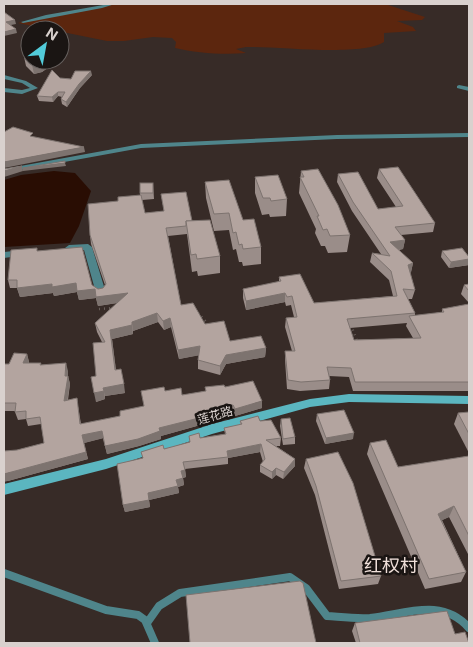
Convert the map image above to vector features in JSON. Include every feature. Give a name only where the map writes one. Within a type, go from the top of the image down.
[{"type":"main road","name":"莲花路","points":[[4,490],[106,464],[212,429],[310,403],[349,398],[469,400]]},
{"type":"street","points":[[29,20],[42,16],[90,10],[113,4]]},
{"type":"street","points":[[4,77],[32,85],[35,88],[22,92],[4,90]]},
{"type":"street","points":[[459,88],[469,89]]},
{"type":"street","points":[[4,171],[141,146],[337,137],[469,135]]},
{"type":"street","points":[[56,250],[88,247],[101,293]]},
{"type":"street","points":[[4,255],[32,252]]},
{"type":"lane","points":[[4,573],[106,610],[138,615],[147,623],[155,643]]},
{"type":"lane","points":[[147,623],[159,606],[180,593],[290,577],[297,578],[308,588],[327,616],[368,618],[435,609],[447,611],[461,619],[469,628]]},
{"type":"path","points":[[99,309],[123,307]]},
{"type":"path","points":[[195,310],[209,326]]},
{"type":"path","points":[[348,317],[358,345]]},
{"type":"shaded area","points":[[114,4],[385,4],[425,17],[422,20],[397,21],[413,27],[416,31],[384,33],[384,42],[373,46],[339,50],[246,47],[236,49],[246,53],[228,54],[175,48],[176,42],[172,38],[153,37],[107,41],[70,34],[70,20],[30,20],[62,12]]},
{"type":"shaded area","points":[[54,171],[75,173],[91,191],[79,226],[70,243],[4,247],[4,180],[21,175]]},
{"type":"building","points":[[4,12],[15,20],[6,22],[16,29],[4,32]]},
{"type":"building","points":[[52,70],[60,78],[71,79],[75,71],[91,71],[66,102],[61,99],[65,92],[58,92],[52,97],[37,96]]},
{"type":"building","points":[[13,127],[33,133],[30,136],[84,147],[4,162],[4,132]]},
{"type":"building","points":[[65,161],[65,163],[23,168]]},
{"type":"building","points":[[22,166],[4,171],[4,169]]},
{"type":"building","points":[[398,167],[435,223],[395,227],[405,240],[390,242],[413,263],[408,265],[415,290],[403,289],[415,313],[347,319],[354,340],[421,338],[409,316],[444,312],[442,309],[469,304],[469,382],[355,382],[351,368],[327,367],[330,380],[301,382],[288,380],[285,351],[295,351],[286,318],[297,317],[292,296],[287,297],[285,293],[246,301],[243,289],[281,281],[279,277],[300,274],[314,303],[397,296],[391,271],[372,253],[390,256],[353,202],[338,174],[358,172],[378,209],[403,206],[379,169]]},
{"type":"building","points":[[318,169],[338,205],[350,235],[330,236],[327,229],[323,230],[317,216],[319,216],[300,177],[304,177],[301,171]]},
{"type":"building","points":[[278,175],[287,199],[271,201],[270,198],[263,198],[255,177]]},
{"type":"building","points":[[229,180],[243,220],[254,219],[261,247],[243,249],[242,244],[239,245],[236,232],[233,233],[229,213],[214,214],[205,182]]},
{"type":"building","points":[[140,183],[153,183],[153,193],[140,193]]},
{"type":"building","points":[[186,192],[192,221],[186,221],[186,226],[166,228],[181,305],[193,303],[205,324],[224,321],[230,341],[261,336],[266,348],[226,355],[220,366],[198,360],[200,346],[178,350],[170,318],[163,321],[157,313],[132,322],[132,325],[110,330],[115,370],[121,369],[124,384],[103,388],[104,391],[94,393],[91,377],[96,376],[93,343],[105,342],[95,323],[128,293],[96,297],[95,289],[77,291],[76,283],[52,287],[52,284],[17,288],[17,280],[8,280],[11,250],[37,248],[37,251],[82,247],[92,285],[98,289],[103,288],[106,284],[90,235],[88,204],[118,201],[118,197],[141,195],[145,213],[164,211],[161,194]]},
{"type":"building","points":[[210,220],[220,256],[197,259],[196,254],[191,255],[186,221]]},
{"type":"building","points":[[462,248],[469,259],[451,262],[442,251]]},
{"type":"building","points":[[469,284],[469,291],[464,285]]},
{"type":"building","points":[[14,353],[27,354],[23,363],[41,363],[40,365],[66,363],[65,376],[68,376],[64,401],[77,398],[80,424],[120,416],[120,411],[144,406],[141,391],[164,387],[165,391],[181,388],[182,395],[206,391],[205,387],[224,385],[225,387],[253,381],[262,401],[235,409],[233,405],[210,408],[211,415],[159,428],[160,431],[138,439],[105,446],[102,431],[82,435],[86,452],[4,474],[4,451],[17,450],[44,443],[40,417],[26,419],[26,411],[15,412],[16,403],[4,403],[4,364],[9,364]]},
{"type":"building","points":[[344,410],[354,433],[326,438],[317,414]]},
{"type":"building","points":[[469,412],[469,434],[458,413]]},
{"type":"building","points":[[258,416],[260,421],[271,420],[281,438],[266,440],[295,459],[284,472],[276,468],[272,472],[260,465],[265,459],[261,444],[227,451],[228,457],[183,462],[185,470],[181,471],[183,478],[176,480],[178,486],[148,493],[149,500],[123,505],[117,464],[143,458],[141,452],[163,445],[164,449],[190,442],[189,436],[199,433],[200,438],[226,434],[224,428],[242,424],[240,421]]},
{"type":"building","points":[[290,418],[295,437],[283,439],[281,419]]},
{"type":"building","points":[[386,440],[398,467],[469,456],[469,536],[454,506],[438,514],[466,572],[429,579],[370,443]]},
{"type":"building","points":[[338,452],[353,483],[381,576],[341,581],[316,486],[306,459]]},
{"type":"building","points":[[300,581],[303,583],[316,643],[190,643],[186,595]]},
{"type":"building","points":[[447,611],[455,634],[465,632],[469,643],[360,643],[355,623]]},
{"type":"district","name":"红权村","points":[[391,565]]}]
